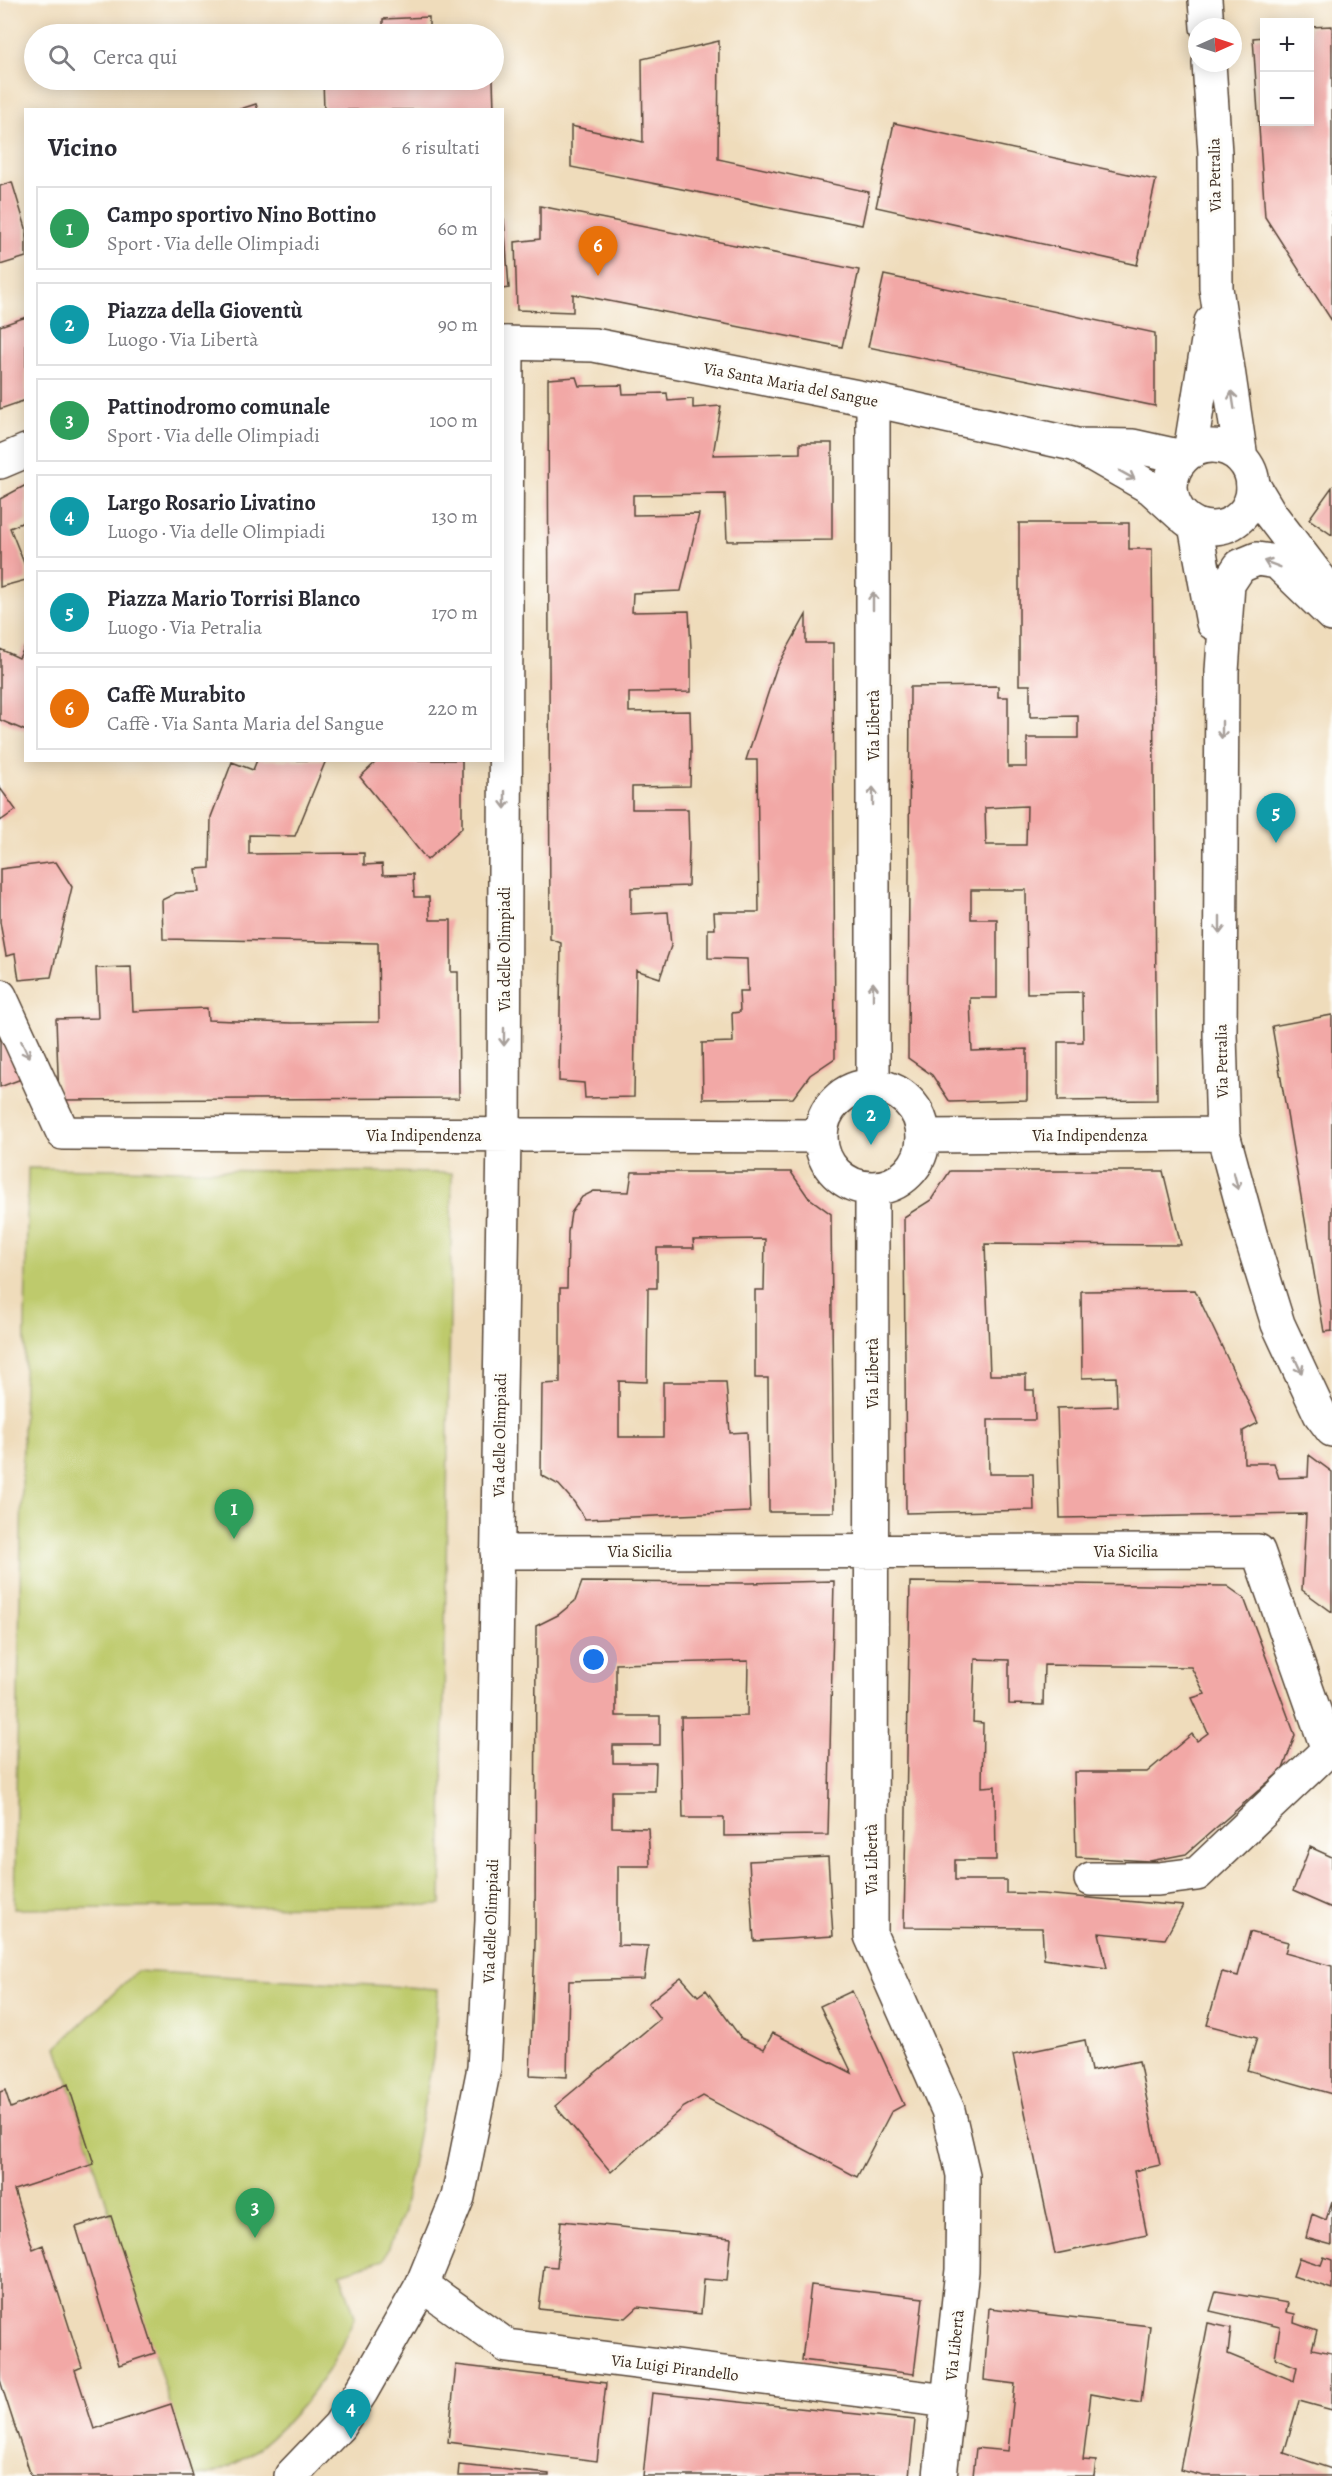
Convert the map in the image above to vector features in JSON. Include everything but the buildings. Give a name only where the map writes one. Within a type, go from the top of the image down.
[{"type":"street","points":[[1205,0],[1206,18]]},
{"type":"street","name":"Via Petralia","points":[[1210,72],[1215,153],[1216,288]]},
{"type":"street","points":[[1187,454],[1216,288]]},
{"type":"street","points":[[1077,445],[1151,488],[1188,520],[1211,528],[1227,525],[1241,516],[1249,503],[1247,472],[1216,288]]},
{"type":"street","name":"Via Santa Maria del Sangue","points":[[505,343],[594,345],[873,400],[1077,445]]},
{"type":"street","name":"Via delle Olimpiadi","points":[[291,2476],[339,2426],[361,2392],[422,2284],[458,2197],[484,2068],[492,1922],[504,1135],[505,343]]},
{"type":"street","name":"Via Libertà","points":[[873,400],[873,1085]]},
{"type":"street","points":[[1077,445],[1133,446],[1187,454]]},
{"type":"street","points":[[1222,671],[1188,520],[1173,502],[1170,486],[1174,470],[1187,454],[1196,448],[1212,445],[1228,448],[1247,472],[1271,515],[1332,596]]},
{"type":"street","points":[[0,462],[24,452]]},
{"type":"street","points":[[1222,671],[1228,584],[1240,566],[1257,559],[1277,562],[1332,615]]},
{"type":"street","name":"Via Petralia","points":[[1222,671],[1220,1035],[1223,1134],[1278,1324],[1320,1414],[1332,1430]]},
{"type":"street","name":"Via Indipendenza","points":[[0,996],[63,1133],[821,1136]]},
{"type":"street","points":[[873,1085],[893,1089],[909,1101],[920,1118],[924,1136],[920,1158],[908,1174],[892,1185],[872,1189],[852,1185],[836,1173],[825,1156],[821,1136],[825,1117],[836,1100],[853,1089],[873,1085]]},
{"type":"street","name":"Via Indipendenza","points":[[924,1136],[1223,1134]]},
{"type":"street","name":"Via Libertà","points":[[872,1189],[871,1936],[948,2110],[963,2175],[962,2270],[940,2476]]},
{"type":"street","name":"Via Sicilia","points":[[497,1552],[1258,1551],[1328,1750],[1197,1874],[1158,1879],[1091,1879]]},
{"type":"street","name":"Via Luigi Pirandello","points":[[422,2284],[507,2346],[948,2401]]},
{"type":"green space","points":[[28,1168],[452,1173],[441,1905],[14,1909]]},
{"type":"green space","points":[[137,1971],[438,1989],[433,2058],[403,2212],[384,2260],[340,2273],[355,2316],[336,2358],[303,2404],[270,2438],[232,2465],[212,2473],[193,2476],[57,2047]]},
{"type":"place","name":"Caffè Murabito","points":[[598,276]]},
{"type":"place","name":"Piazza Mario Torrisi Blanco","points":[[1276,843]]},
{"type":"place","name":"Piazza della Gioventù","points":[[871,1145]]},
{"type":"place","name":"Campo sportivo Nino Bottino","points":[[234,1539]]},
{"type":"place","name":"Pattinodromo comunale","points":[[255,2238]]},
{"type":"place","name":"Largo Rosario Livatino","points":[[351,2439]]}]
